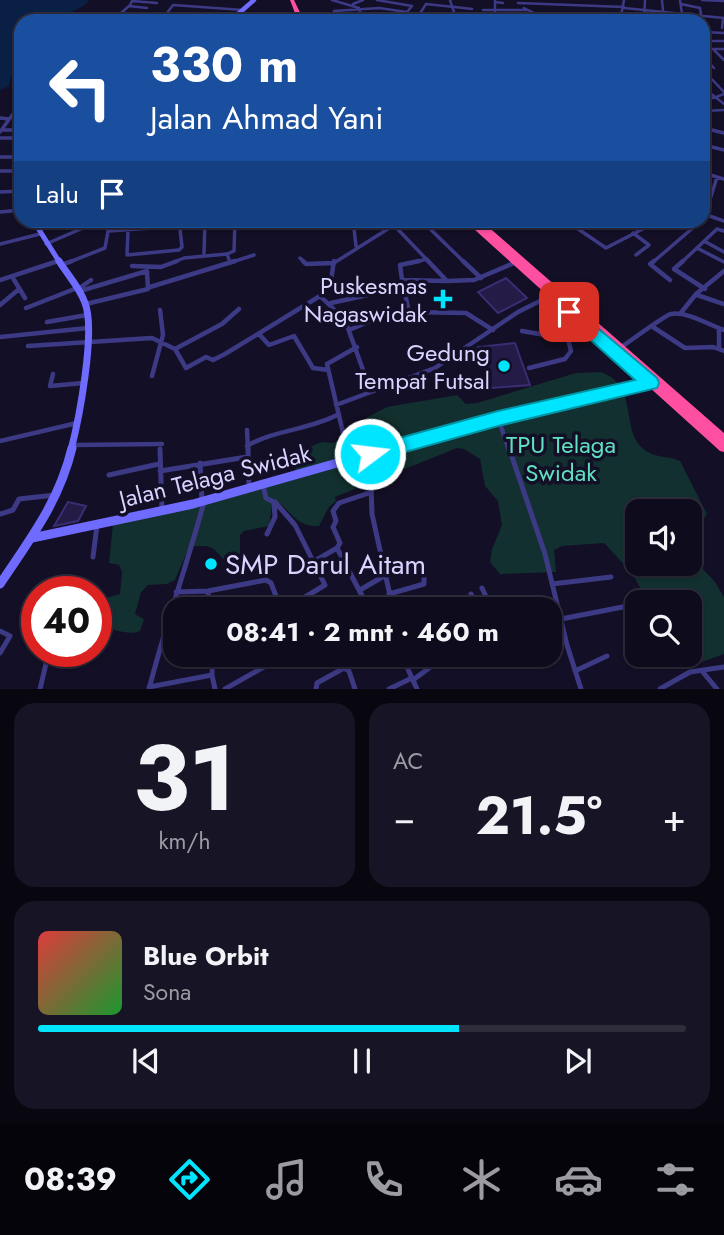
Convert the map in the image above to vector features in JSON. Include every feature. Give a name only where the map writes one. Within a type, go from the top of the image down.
[{"type":"highway","points":[[476,228],[588,329],[724,439]]},
{"type":"highway","points":[[485,228],[620,348],[724,449]]},
{"type":"street","points":[[239,14],[254,0]]},
{"type":"street","points":[[332,0],[361,9]]},
{"type":"street","points":[[346,10],[363,0]]},
{"type":"street","points":[[334,11],[379,8],[407,12],[412,6],[377,0]]},
{"type":"street","points":[[450,0],[454,7],[453,14]]},
{"type":"street","points":[[621,14],[624,0]]},
{"type":"street","points":[[645,0],[646,14]]},
{"type":"street","points":[[662,0],[665,12]]},
{"type":"street","points":[[702,0],[724,2]]},
{"type":"street","points":[[120,14],[133,1],[156,3]]},
{"type":"street","points":[[495,11],[495,1],[503,3]]},
{"type":"street","points":[[518,1],[567,3],[596,8],[598,4],[684,14],[680,2]]},
{"type":"street","points":[[518,1],[535,14]]},
{"type":"street","points":[[379,8],[390,2]]},
{"type":"street","points":[[680,2],[700,8],[702,14]]},
{"type":"street","points":[[420,14],[426,4],[472,9]]},
{"type":"street","points":[[166,14],[173,5],[244,10]]},
{"type":"street","points":[[129,6],[146,8]]},
{"type":"street","points":[[576,12],[577,6]]},
{"type":"street","points":[[361,9],[362,14]]},
{"type":"street","points":[[483,10],[527,10]]},
{"type":"street","points":[[720,12],[723,27]]},
{"type":"street","points":[[219,13],[223,14]]},
{"type":"street","points":[[602,13],[612,14]]},
{"type":"street","points":[[713,33],[724,33]]},
{"type":"street","points":[[713,33],[722,41],[724,49],[713,49]]},
{"type":"street","points":[[713,49],[724,60]]},
{"type":"street","points":[[710,64],[714,68]]},
{"type":"street","points":[[710,78],[724,93],[710,98]]},
{"type":"street","points":[[710,94],[724,104]]},
{"type":"street","points":[[1,131],[14,112]]},
{"type":"street","points":[[0,118],[14,117]]},
{"type":"street","points":[[710,175],[724,179]]},
{"type":"street","points":[[710,200],[718,177]]},
{"type":"street","points":[[0,584],[32,538],[64,480],[78,423],[88,341],[86,304],[37,228]]},
{"type":"street","points":[[0,244],[50,228]]},
{"type":"street","points":[[46,244],[83,228]]},
{"type":"street","points":[[0,280],[105,248],[109,228]]},
{"type":"street","points":[[109,231],[136,228]]},
{"type":"street","points":[[128,229],[127,255],[181,249],[179,228]]},
{"type":"street","points":[[204,253],[205,228]]},
{"type":"street","points":[[132,266],[161,267],[184,258],[227,254],[235,248],[235,228]]},
{"type":"street","points":[[354,228],[355,246]]},
{"type":"street","points":[[300,258],[306,264],[333,263],[355,246],[369,241],[384,228]]},
{"type":"street","points":[[397,228],[447,281]]},
{"type":"street","points":[[429,228],[481,278]]},
{"type":"street","points":[[575,228],[603,248],[643,228]]},
{"type":"street","points":[[670,280],[650,264],[692,228]]},
{"type":"street","points":[[705,289],[674,269],[717,229],[724,231]]},
{"type":"street","points":[[633,233],[649,245],[636,255]]},
{"type":"street","points":[[704,241],[724,252]]},
{"type":"street","points":[[697,248],[724,262]]},
{"type":"street","points":[[227,254],[230,262]]},
{"type":"street","points":[[86,304],[254,255]]},
{"type":"street","points":[[409,312],[400,265],[427,259]]},
{"type":"street","points":[[28,346],[152,338],[175,349],[187,368],[205,357],[217,359],[259,334],[279,318],[320,296],[330,286],[333,263]]},
{"type":"street","points":[[402,281],[465,282],[514,263]]},
{"type":"street","points":[[76,287],[147,271],[150,287]]},
{"type":"street","points":[[680,313],[696,294],[724,271]]},
{"type":"street","points":[[13,278],[17,289],[26,298]]},
{"type":"street","points":[[26,308],[91,280]]},
{"type":"street","points":[[0,305],[17,289]]},
{"type":"street","points":[[696,294],[724,303]]},
{"type":"street","points":[[331,304],[368,295]]},
{"type":"street","points":[[320,296],[342,316],[357,347],[372,392]]},
{"type":"street","points":[[336,405],[435,368],[518,312],[550,296]]},
{"type":"street","points":[[175,349],[222,324],[239,309]]},
{"type":"street","points":[[152,376],[164,346],[160,310]]},
{"type":"street","points":[[349,330],[379,317],[409,312],[466,313],[493,330]]},
{"type":"street","points":[[620,348],[653,327],[666,314],[680,313],[722,329],[721,350],[685,348],[653,327]]},
{"type":"street","points":[[47,322],[88,315]]},
{"type":"street","points":[[0,337],[88,328]]},
{"type":"street","points":[[522,331],[568,338],[588,329]]},
{"type":"street","points":[[259,334],[269,345],[294,336],[313,368],[328,370]]},
{"type":"street","points":[[529,368],[565,359],[571,351],[568,338]]},
{"type":"street","points":[[350,460],[328,361],[357,347]]},
{"type":"street","points":[[53,374],[50,386],[83,383]]},
{"type":"street","name":"Jalan Telaga Swidak","points":[[32,538],[203,502],[498,418],[654,382]]},
{"type":"street","points":[[247,446],[262,436],[304,428],[339,414]]},
{"type":"street","points":[[498,418],[545,554],[555,597]]},
{"type":"street","points":[[0,441],[78,423]]},
{"type":"street","points":[[247,430],[248,489]]},
{"type":"street","points":[[73,445],[161,447],[159,467],[162,511]]},
{"type":"street","points":[[370,454],[369,494],[376,548],[390,597]]},
{"type":"street","points":[[109,475],[247,457]]},
{"type":"street","points":[[200,463],[203,502],[189,558],[176,592],[149,688],[212,675]]},
{"type":"street","points":[[263,485],[266,498],[274,502],[295,525],[326,586],[307,597]]},
{"type":"street","points":[[314,564],[340,544],[333,527],[336,522],[333,510],[339,503],[369,494]]},
{"type":"street","points":[[0,514],[13,510],[19,499],[56,495]]},
{"type":"street","points":[[267,534],[275,517],[274,502]]},
{"type":"street","points":[[93,556],[97,526]]},
{"type":"street","points":[[337,548],[363,597]]},
{"type":"street","points":[[389,594],[424,584],[424,573]]},
{"type":"street","points":[[360,590],[384,576]]},
{"type":"street","points":[[552,584],[611,577]]},
{"type":"street","points":[[176,592],[208,591],[267,580],[277,597]]},
{"type":"street","points":[[482,588],[486,597]]},
{"type":"street","points":[[208,591],[209,597]]},
{"type":"street","points":[[562,619],[625,607]]},
{"type":"street","points":[[562,623],[581,689]]},
{"type":"street","points":[[0,631],[9,634],[10,638],[0,653]]},
{"type":"street","points":[[575,671],[607,656]]},
{"type":"street","points":[[40,689],[45,667]]},
{"type":"street","points":[[212,667],[215,689]]},
{"type":"street","points":[[225,689],[264,667]]},
{"type":"street","points":[[407,667],[417,689]]},
{"type":"street","points":[[390,689],[413,679],[430,667]]},
{"type":"street","points":[[660,689],[681,676],[724,667]]},
{"type":"street","points":[[316,689],[317,683],[344,668],[349,671],[355,689]]},
{"type":"street","points":[[702,670],[717,689]]},
{"type":"green space","name":"TPU Telaga Swidak","points":[[601,372],[614,379],[626,399],[633,434],[639,444],[652,454],[680,461],[699,499],[625,499],[625,566],[604,543],[562,546],[554,550],[556,572],[500,574],[490,562],[492,549],[502,525],[498,501],[485,486],[480,459],[464,449],[457,448],[335,497],[336,501],[329,507],[319,526],[299,521],[273,498],[269,526],[244,531],[240,535],[240,559],[237,563],[230,564],[210,547],[189,547],[175,580],[167,584],[148,585],[141,592],[135,614],[144,619],[140,631],[131,633],[112,629],[112,596],[120,594],[122,572],[119,565],[109,563],[113,524],[193,508],[294,478],[296,465],[293,454],[322,442],[332,443],[365,432],[364,419],[387,407],[457,395],[466,404],[477,403],[576,373]]},
{"type":"green space","name":"TPU Telaga Swidak","points":[[702,504],[707,514],[702,521]]},
{"type":"green space","name":"TPU Telaga Swidak","points":[[702,568],[724,597],[724,654],[702,662],[702,590],[641,590],[634,576],[702,576]]},
{"type":"water","points":[[0,0],[89,0],[69,14],[14,14],[14,73],[9,86],[0,90]]},
{"type":"building","points":[[506,278],[527,298],[498,313],[478,292]]},
{"type":"building","name":"Gedung Tempat Futsal","points":[[515,343],[530,385],[491,388],[478,347]]},
{"type":"building","points":[[68,502],[86,506],[78,521],[54,526]]},
{"type":"place","name":"Puskesmas Nagaswidak","points":[[443,299]]},
{"type":"place","name":"Gedung Tempat Futsal","points":[[504,366]]},
{"type":"place","name":"SMP Darul Aitam","points":[[211,564]]},
{"type":"route","points":[[370,454],[498,418],[651,383],[569,312]]}]
